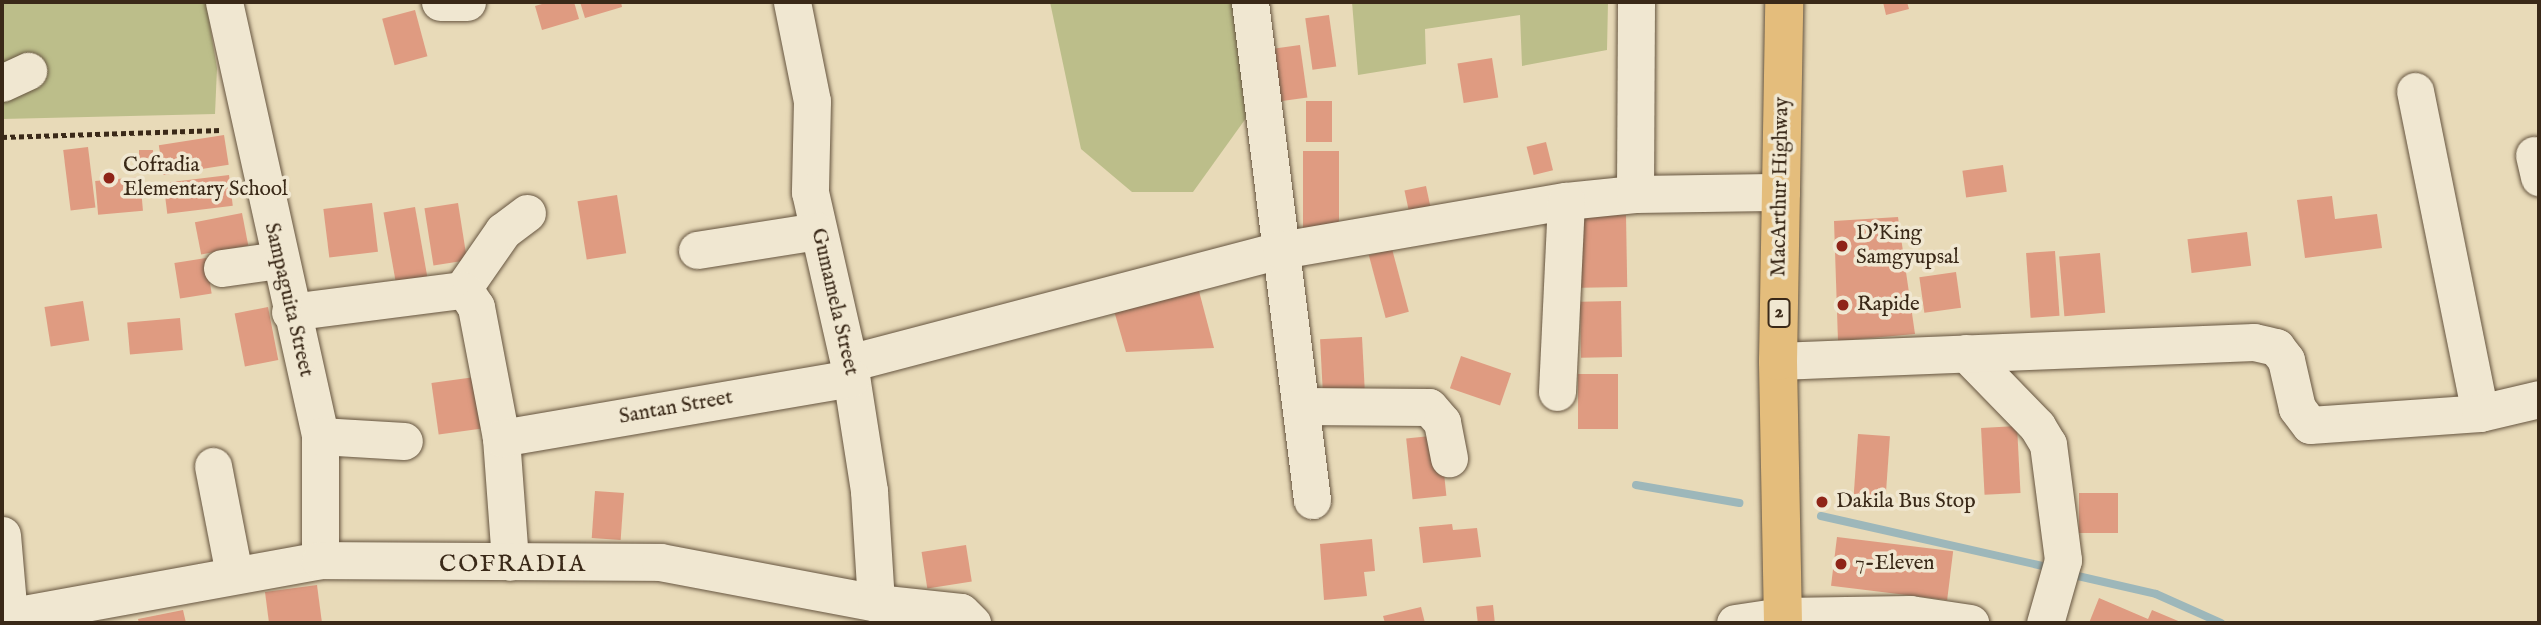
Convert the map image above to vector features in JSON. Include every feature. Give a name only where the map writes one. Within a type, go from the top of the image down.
[{"type":"highway","name":"MacArthur Highway","points":[[1783,619],[1778,361],[1784,2]]},
{"type":"street","name":"Sampaguita Street","points":[[225,2],[278,260],[320,436],[320,560]]},
{"type":"street","points":[[440,2],[467,2]]},
{"type":"street","name":"Gumamela Street","points":[[792,2],[812,101],[810,192],[850,371],[869,491],[876,603]]},
{"type":"street","points":[[1250,2],[1312,500]]},
{"type":"street","points":[[1635,194],[1636,2]]},
{"type":"street","points":[[2415,91],[2480,413]]},
{"type":"street","name":"Santan Street","points":[[501,438],[850,371],[1281,250],[1566,201],[1635,194],[1781,192]]},
{"type":"street","points":[[1557,392],[1566,201]]},
{"type":"street","points":[[290,312],[462,290],[503,231],[527,213]]},
{"type":"street","points":[[697,250],[817,231]]},
{"type":"street","points":[[222,268],[278,260]]},
{"type":"street","points":[[462,290],[476,307],[501,438],[510,562]]},
{"type":"street","points":[[1778,361],[2254,342],[2276,348],[2286,360],[2297,408],[2310,425],[2480,413],[2539,399]]},
{"type":"street","points":[[1966,353],[2037,426],[2048,444],[2063,560],[2045,623]]},
{"type":"street","points":[[1302,406],[1429,407],[1442,422],[1449,458]]},
{"type":"street","points":[[320,436],[404,441]]},
{"type":"street","points":[[213,466],[234,574]]},
{"type":"street","points":[[2,535],[5,618],[320,560],[660,562],[876,603],[961,612],[972,623]]},
{"type":"street","points":[[1735,623],[1910,614],[1970,623]]},
{"type":"path","points":[[2,138],[250,130]]},
{"type":"green space","points":[[2,2],[206,2],[217,68],[215,114],[2,119]]},
{"type":"green space","points":[[1050,2],[1245,2],[1254,107],[1193,192],[1132,192],[1081,149]]},
{"type":"green space","points":[[1352,2],[1608,2],[1607,50],[1522,66],[1520,15],[1425,29],[1426,64],[1358,75]]},
{"type":"building","points":[[549,2],[574,2],[579,19],[542,30],[535,6]]},
{"type":"building","points":[[580,2],[621,2],[622,7],[585,18]]},
{"type":"building","points":[[1883,2],[1907,2],[1909,9],[1886,15]]},
{"type":"building","points":[[415,10],[427,56],[395,65],[382,19]]},
{"type":"building","points":[[1329,15],[1336,66],[1312,70],[1305,18]]},
{"type":"building","points":[[1300,45],[1307,97],[1279,102],[1271,49]]},
{"type":"building","points":[[1492,58],[1498,98],[1464,103],[1457,63]]},
{"type":"building","points":[[1306,101],[1332,101],[1332,142],[1306,142]]},
{"type":"building","points":[[224,135],[229,165],[164,175],[159,145]]},
{"type":"building","points":[[1546,142],[1553,170],[1534,175],[1527,147]]},
{"type":"building","points":[[88,147],[95,208],[71,211],[63,150]]},
{"type":"building","points":[[139,150],[153,150],[153,172],[139,172]]},
{"type":"building","points":[[1303,151],[1339,151],[1339,235],[1303,235]]},
{"type":"building","points":[[2003,165],[2007,192],[1966,197],[1962,171]]},
{"type":"building","points":[[229,175],[233,206],[167,214],[163,183]]},
{"type":"building","points":[[140,177],[143,211],[98,215],[95,181]]},
{"type":"building","points":[[1426,186],[1433,220],[1412,225],[1404,191]]},
{"type":"building","points":[[617,195],[626,253],[587,260],[577,201]]},
{"type":"building","points":[[2332,196],[2335,219],[2377,214],[2382,248],[2305,258],[2297,200]]},
{"type":"building","points":[[372,203],[378,252],[329,258],[323,209]]},
{"type":"building","points":[[458,203],[467,260],[433,266],[424,208]]},
{"type":"building","points":[[415,207],[427,277],[396,282],[383,213]]},
{"type":"building","points":[[242,213],[248,245],[201,255],[195,222]]},
{"type":"building","points":[[1626,215],[1627,287],[1581,288],[1580,216]]},
{"type":"building","points":[[1898,217],[1915,334],[1838,341],[1834,221]]},
{"type":"building","points":[[2247,232],[2251,266],[2192,273],[2187,239]]},
{"type":"building","points":[[1392,249],[1409,312],[1386,318],[1369,255]]},
{"type":"building","points":[[2055,251],[2060,316],[2031,318],[2026,253]]},
{"type":"building","points":[[2100,253],[2105,313],[2064,316],[2059,257]]},
{"type":"building","points":[[206,258],[212,294],[180,299],[174,263]]},
{"type":"building","points":[[1956,272],[1961,308],[1924,313],[1919,277]]},
{"type":"building","points":[[1195,276],[1214,348],[1126,352],[1110,297]]},
{"type":"building","points":[[83,301],[89,341],[51,347],[44,307]]},
{"type":"building","points":[[1621,301],[1622,357],[1581,358],[1580,302]]},
{"type":"building","points":[[268,307],[278,360],[245,366],[235,313]]},
{"type":"building","points":[[180,318],[183,350],[130,354],[127,323]]},
{"type":"building","points":[[1362,337],[1365,391],[1323,393],[1320,339]]},
{"type":"building","points":[[1461,356],[1511,373],[1500,405],[1450,388]]},
{"type":"building","points":[[1578,374],[1618,374],[1618,429],[1578,429]]},
{"type":"building","points":[[475,377],[482,428],[439,435],[431,383]]},
{"type":"building","points":[[2017,426],[2021,493],[1985,495],[1981,428]]},
{"type":"building","points":[[1858,434],[1890,436],[1886,497],[1854,495]]},
{"type":"building","points":[[1440,435],[1446,496],[1413,499],[1406,439]]},
{"type":"building","points":[[595,491],[624,493],[621,540],[592,538]]},
{"type":"building","points":[[2079,493],[2118,493],[2118,533],[2079,533]]},
{"type":"building","points":[[1452,524],[1453,530],[1477,528],[1481,557],[1423,563],[1419,527]]},
{"type":"building","points":[[1837,537],[1953,551],[1947,600],[1831,586]]},
{"type":"building","points":[[1372,539],[1375,571],[1364,572],[1367,596],[1324,600],[1320,544]]},
{"type":"building","points":[[966,545],[972,582],[927,589],[922,552]]},
{"type":"building","points":[[317,585],[322,623],[269,623],[265,592]]},
{"type":"building","points":[[2099,598],[2148,619],[2152,610],[2183,623],[2089,623]]},
{"type":"building","points":[[1493,605],[1495,623],[1478,623],[1476,607]]},
{"type":"building","points":[[1421,607],[1425,623],[1385,623],[1383,616]]},
{"type":"building","points":[[183,610],[186,623],[139,623],[138,619]]},
{"type":"waterway","points":[[1636,485],[1739,503]]},
{"type":"waterway","points":[[1821,516],[2051,568]]},
{"type":"waterway","points":[[2069,574],[2156,594],[2221,623]]},
{"type":"place","name":"Cofradia Elementary School","points":[[109,178]]},
{"type":"place","name":"D'King Samgyupsal","points":[[1842,246]]},
{"type":"place","name":"Rapide","points":[[1843,305]]},
{"type":"place","name":"Dakila Bus Stop","points":[[1822,502]]},
{"type":"place","name":"7-Eleven","points":[[1841,564]]},
{"type":"district","name":"COFRADIA","points":[[513,565]]}]
